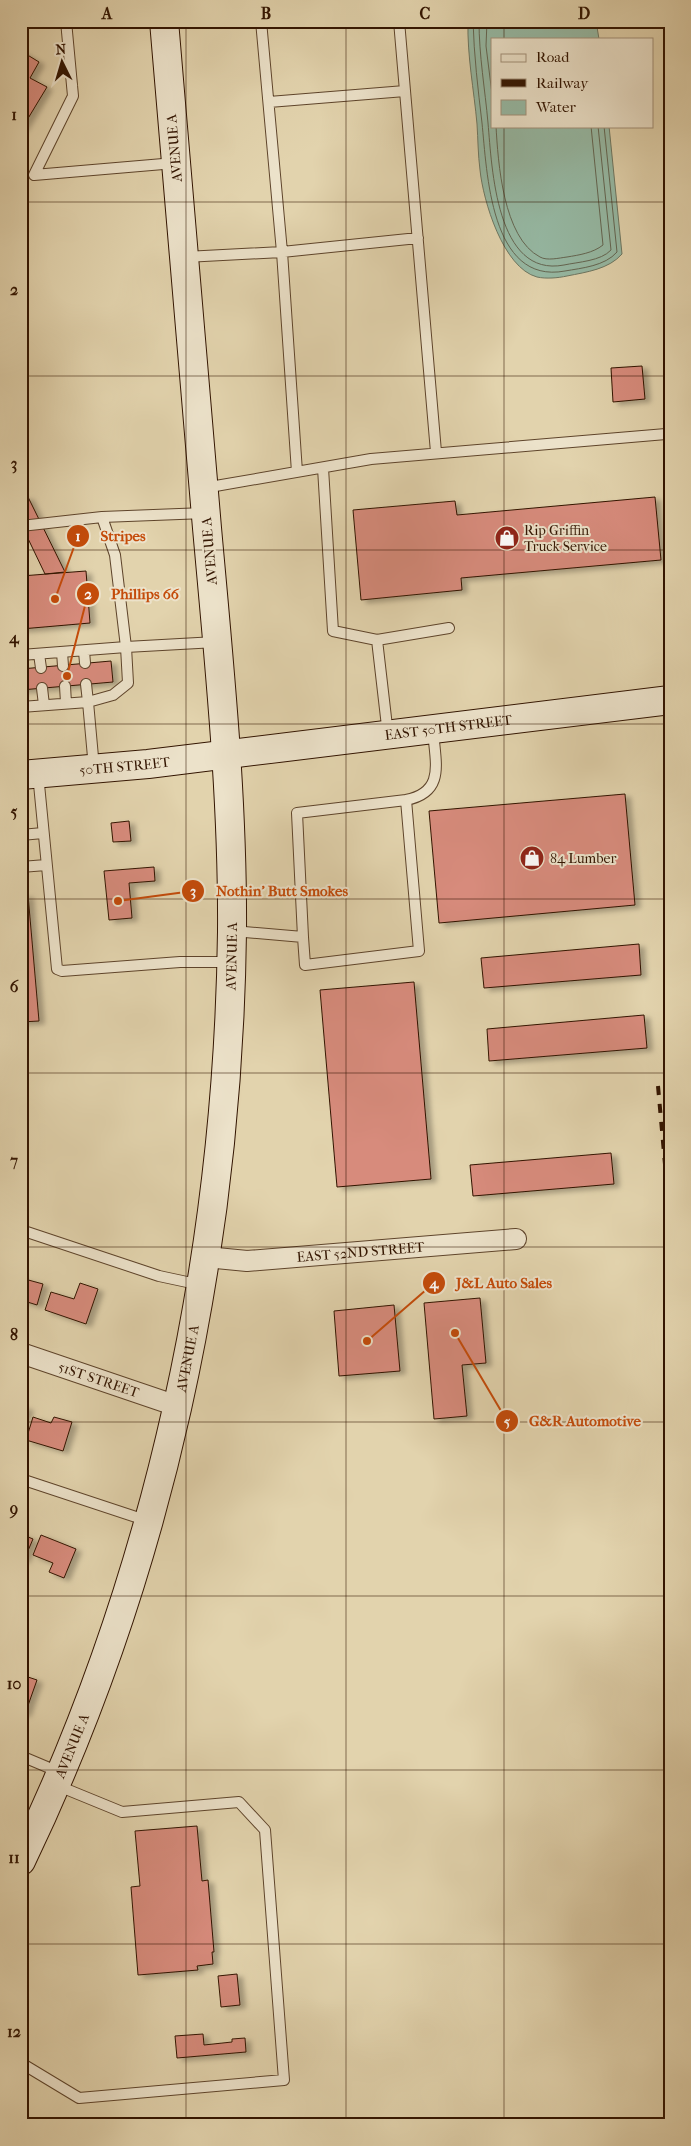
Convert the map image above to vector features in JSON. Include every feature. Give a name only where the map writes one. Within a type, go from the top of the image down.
[{"type":"main road","name":"AVENUE A","points":[[21,1861],[58,1778],[113,1634],[148,1521],[177,1406],[202,1285],[224,1084],[232,930],[227,755],[164,21]]},
{"type":"main road","name":"EAST 50TH STREET","points":[[227,755],[670,700]]},
{"type":"main road","name":"50TH STREET","points":[[30,774],[227,755]]},
{"type":"street","name":"EAST 52ND STREET","points":[[206,1257],[247,1261],[516,1239]]},
{"type":"street","name":"51ST STREET","points":[[21,1353],[177,1406]]},
{"type":"lane","points":[[66,21],[72,96],[34,175],[176,163]]},
{"type":"lane","points":[[262,21],[282,252],[297,472]]},
{"type":"lane","points":[[399,21],[436,452]]},
{"type":"lane","points":[[269,102],[405,91]]},
{"type":"lane","points":[[184,257],[282,252],[418,238]]},
{"type":"lane","points":[[21,526],[102,517],[205,500],[297,472],[371,459],[666,434]]},
{"type":"lane","points":[[323,468],[333,631],[377,640],[449,628]]},
{"type":"lane","points":[[21,707],[88,702],[114,695],[128,683],[126,648],[115,555],[102,517]]},
{"type":"lane","points":[[377,640],[388,735]]},
{"type":"lane","points":[[21,655],[217,642]]},
{"type":"lane","points":[[84,651],[85,664]]},
{"type":"lane","points":[[62,652],[63,666]]},
{"type":"lane","points":[[39,654],[41,668]]},
{"type":"lane","points":[[86,684],[94,768]]},
{"type":"lane","points":[[65,686],[66,703]]},
{"type":"lane","points":[[42,688],[44,705]]},
{"type":"lane","points":[[406,800],[419,951],[305,965],[297,813],[420,797],[430,790],[437,776],[432,729]]},
{"type":"lane","points":[[30,774],[43,833],[56,969],[62,971],[180,962],[231,962]]},
{"type":"lane","points":[[21,835],[43,833]]},
{"type":"lane","points":[[21,867],[46,865]]},
{"type":"lane","points":[[232,930],[303,937]]},
{"type":"lane","points":[[21,1230],[160,1276],[202,1285]]},
{"type":"lane","points":[[21,1479],[148,1521]]},
{"type":"lane","points":[[21,1756],[122,1812],[239,1802],[265,1830],[284,2080],[79,2098],[21,2062]]},
{"type":"water","points":[[468,21],[596,21],[599,38],[491,38],[491,128],[609,128],[622,254],[611,263],[582,273],[556,278],[541,278],[525,271],[514,261],[505,247],[490,215],[482,183]]},
{"type":"building","points":[[21,51],[39,62],[30,78],[47,87],[21,130]]},
{"type":"building","points":[[642,366],[645,399],[613,402],[611,368]]},
{"type":"building","points":[[21,497],[28,497],[65,572],[45,574],[21,524]]},
{"type":"building","name":"Rip Griffin Truck Service","points":[[655,497],[661,560],[461,578],[462,590],[361,600],[353,510],[455,501],[457,515]]},
{"type":"building","points":[[86,571],[90,623],[21,629],[21,576]]},
{"type":"building","points":[[111,661],[113,682],[21,690],[21,669]]},
{"type":"building","name":"84 Lumber","points":[[625,794],[635,905],[439,923],[429,811]]},
{"type":"building","points":[[129,821],[131,841],[113,842],[111,823]]},
{"type":"building","points":[[154,867],[155,881],[129,883],[132,918],[109,920],[104,871]]},
{"type":"building","points":[[21,895],[28,895],[39,1021],[21,1022]]},
{"type":"building","points":[[639,944],[641,975],[484,988],[481,958]]},
{"type":"building","points":[[414,982],[431,1179],[337,1187],[320,990]]},
{"type":"building","points":[[644,1015],[647,1048],[489,1061],[487,1029]]},
{"type":"building","points":[[611,1153],[614,1184],[473,1196],[470,1165]]},
{"type":"building","points":[[21,1278],[43,1284],[37,1305],[21,1300]]},
{"type":"building","points":[[80,1283],[98,1289],[86,1324],[45,1310],[51,1292],[74,1299]]},
{"type":"building","points":[[480,1298],[486,1363],[462,1365],[467,1416],[434,1419],[424,1303]]},
{"type":"building","points":[[394,1305],[400,1371],[339,1376],[334,1311]]},
{"type":"building","points":[[21,1406],[28,1408],[21,1427]]},
{"type":"building","points":[[33,1417],[51,1423],[54,1417],[72,1422],[63,1451],[26,1440]]},
{"type":"building","points":[[21,1534],[33,1539],[24,1560],[21,1559]]},
{"type":"building","points":[[41,1535],[76,1549],[64,1578],[49,1572],[53,1563],[33,1555]]},
{"type":"building","points":[[25,1676],[37,1680],[25,1714],[21,1713],[21,1682]]},
{"type":"building","points":[[197,1826],[202,1881],[208,1880],[214,1952],[212,1952],[213,1964],[197,1966],[198,1970],[138,1975],[131,1887],[140,1886],[135,1831]]},
{"type":"building","points":[[237,1974],[240,2005],[221,2007],[218,1976]]},
{"type":"building","points":[[203,2034],[204,2045],[232,2042],[232,2039],[245,2038],[246,2052],[177,2058],[175,2036]]},
{"type":"railway","points":[[658,1086],[670,1220]]},
{"type":"place","name":"Rip Griffin Truck Service","points":[[507,538]]},
{"type":"place","name":"Stripes","points":[[55,599]]},
{"type":"place","name":"Phillips 66","points":[[67,676]]},
{"type":"place","name":"84 Lumber","points":[[532,858]]},
{"type":"place","name":"Nothin' Butt Smokes","points":[[118,901]]},
{"type":"place","name":"G&R Automotive","points":[[455,1333]]},
{"type":"place","name":"J&L Auto Sales","points":[[367,1341]]}]
